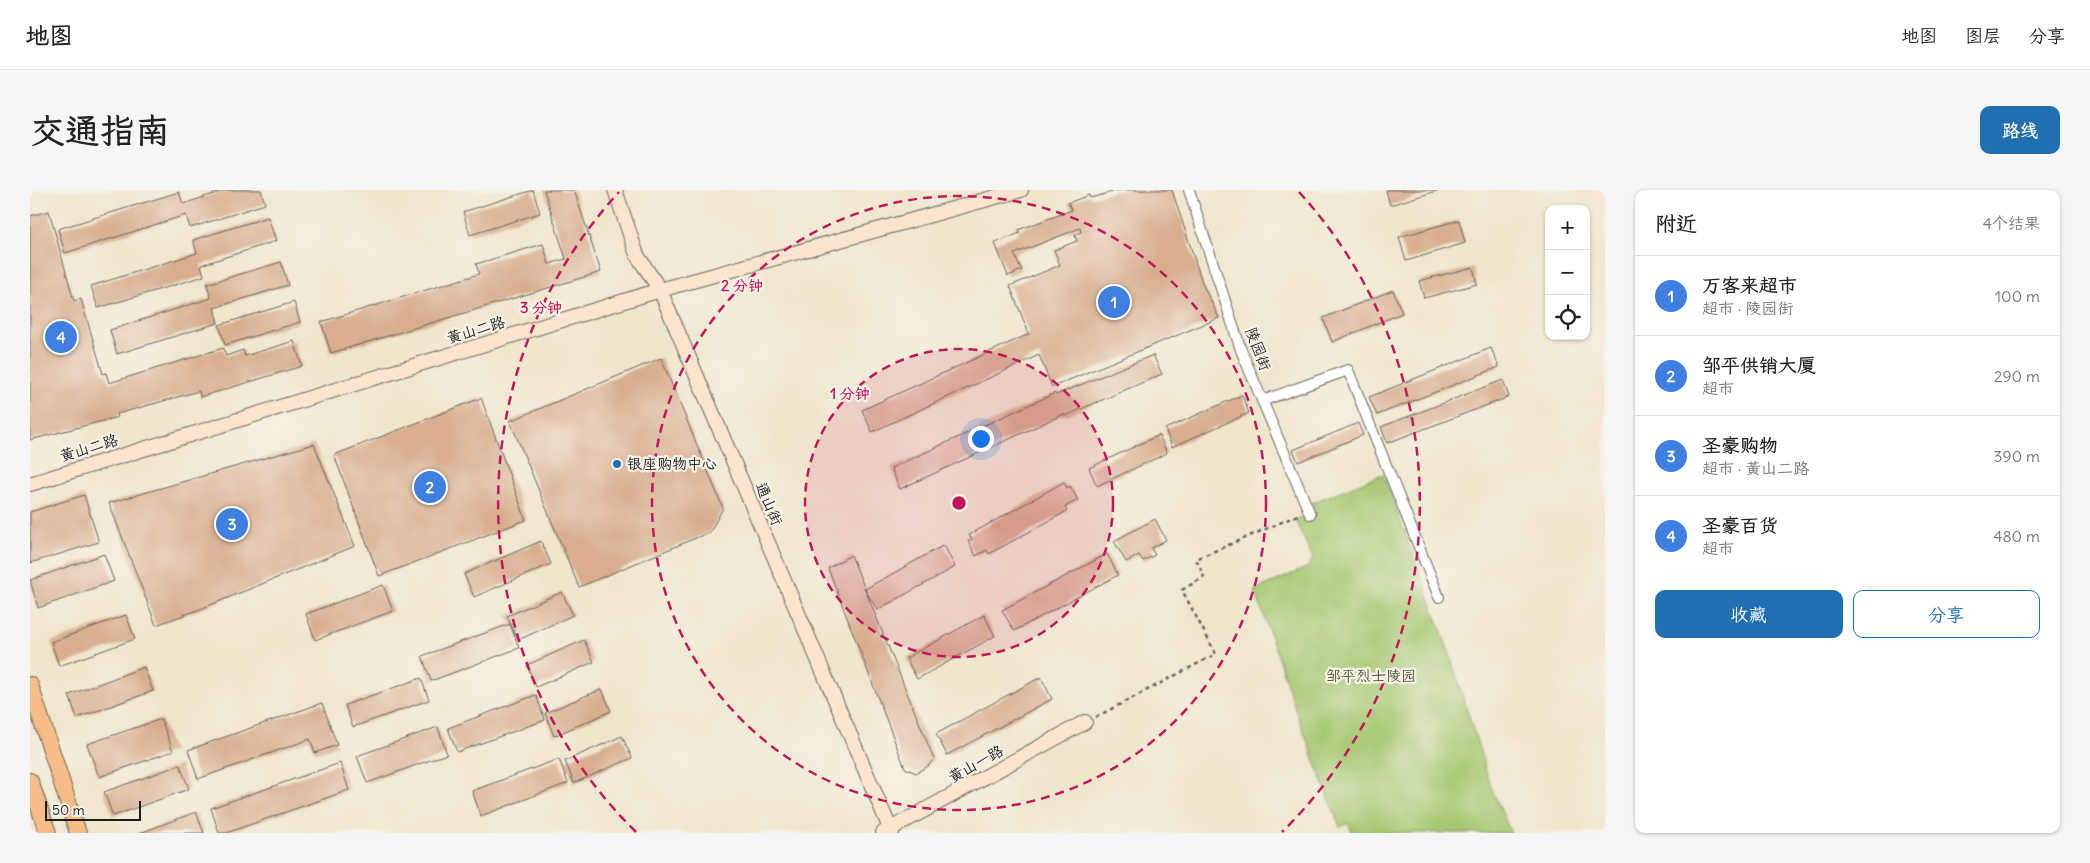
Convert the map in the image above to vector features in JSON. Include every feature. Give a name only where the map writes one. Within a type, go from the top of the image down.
[{"type":"main road","points":[[30,686],[78,833]]},
{"type":"main road","points":[[30,781],[48,833]]},
{"type":"street","name":"通山街","points":[[615,190],[637,255],[660,290],[888,832]]},
{"type":"street","name":"黄山二路","points":[[30,484],[660,290],[1021,190]]},
{"type":"street","name":"陵园街","points":[[1189,190],[1241,350],[1309,512]]},
{"type":"street","points":[[1262,401],[1348,370],[1439,597]]},
{"type":"street","name":"黄山一路","points":[[888,832],[1085,722]]},
{"type":"path","points":[[1085,722],[1216,654],[1182,590],[1204,577],[1196,559],[1309,512]]},
{"type":"green space","name":"邹平烈士陵园","points":[[1383,474],[1448,649],[1492,790],[1511,833],[1353,833],[1348,823],[1340,827],[1297,714],[1255,590],[1308,567],[1313,558],[1295,520],[1316,512],[1311,503]]},
{"type":"building","points":[[226,190],[261,190],[265,204],[190,228],[186,215],[65,253],[58,229],[179,192],[183,204]]},
{"type":"building","points":[[533,190],[540,213],[470,235],[463,212]]},
{"type":"building","points":[[544,190],[574,190],[601,272],[331,353],[321,322],[479,274],[476,264],[543,244],[549,264],[566,259]]},
{"type":"building","points":[[1120,190],[1172,190],[1203,285],[1219,318],[1052,387],[1039,355],[872,432],[862,410],[1029,334],[1010,286],[1060,265],[1054,250],[1077,241],[1075,235],[1081,232],[1080,228],[1014,254],[1022,270],[1008,276],[995,243],[1020,233],[1018,230],[1072,210],[1068,203],[1089,195],[1090,198]]},
{"type":"building","points":[[1386,190],[1440,190],[1390,205]]},
{"type":"building","points":[[49,211],[74,301],[81,299],[103,374],[106,373],[109,383],[223,348],[226,356],[243,350],[245,356],[294,341],[302,366],[200,397],[199,391],[117,414],[118,417],[30,440],[30,216]]},
{"type":"building","points":[[268,217],[276,241],[201,265],[204,276],[98,308],[91,286],[197,253],[193,240]]},
{"type":"building","points":[[1459,220],[1465,243],[1406,261],[1399,237]]},
{"type":"building","points":[[281,262],[288,285],[214,308],[218,323],[117,354],[110,330],[211,298],[207,284]]},
{"type":"building","points":[[1473,267],[1477,284],[1424,298],[1419,281]]},
{"type":"building","points":[[1393,290],[1402,313],[1332,342],[1323,318]]},
{"type":"building","points":[[294,302],[300,322],[225,345],[219,325]]},
{"type":"building","points":[[1491,348],[1499,367],[1377,415],[1369,397]]},
{"type":"building","points":[[1153,355],[1162,374],[1065,416],[1064,414],[900,489],[891,468],[1055,393],[1056,395]]},
{"type":"building","name":"银座购物中心","points":[[661,358],[723,508],[710,532],[579,587],[510,421]]},
{"type":"building","points":[[1503,380],[1509,397],[1387,443],[1381,427]]},
{"type":"building","points":[[1242,395],[1249,413],[1172,447],[1165,429]]},
{"type":"building","points":[[481,398],[526,520],[379,576],[334,455]]},
{"type":"building","points":[[1358,423],[1363,435],[1298,462],[1293,450]]},
{"type":"building","points":[[1159,435],[1167,453],[1097,486],[1089,468]]},
{"type":"building","points":[[314,444],[355,546],[198,610],[156,625],[109,503]]},
{"type":"building","points":[[1064,482],[1067,488],[1070,486],[1078,500],[1065,507],[1067,511],[989,554],[987,550],[976,556],[968,541],[972,540],[969,535]]},
{"type":"building","points":[[84,495],[99,542],[30,563],[30,512]]},
{"type":"building","points":[[1155,519],[1166,540],[1151,548],[1155,555],[1143,561],[1139,555],[1126,562],[1114,541]]},
{"type":"building","points":[[541,541],[551,564],[474,597],[464,574]]},
{"type":"building","points":[[944,545],[955,567],[877,610],[865,589]]},
{"type":"building","points":[[104,554],[114,581],[38,608],[30,580]]},
{"type":"building","points":[[1107,554],[1118,575],[1014,631],[1002,610]]},
{"type":"building","points":[[851,555],[934,759],[928,766],[916,773],[905,768],[828,568]]},
{"type":"building","points":[[383,585],[393,611],[315,640],[306,614]]},
{"type":"building","points":[[562,592],[573,615],[518,640],[507,616]]},
{"type":"building","points":[[126,615],[135,639],[59,666],[51,642]]},
{"type":"building","points":[[984,615],[995,636],[917,679],[906,658]]},
{"type":"building","points":[[510,624],[519,648],[431,681],[422,656]]},
{"type":"building","points":[[584,640],[594,662],[536,687],[527,665]]},
{"type":"building","points":[[144,667],[153,691],[77,718],[69,695]]},
{"type":"building","points":[[1041,677],[1052,699],[947,755],[936,734]]},
{"type":"building","points":[[421,678],[429,700],[353,727],[345,705]]},
{"type":"building","points":[[602,689],[611,711],[554,736],[545,713]]},
{"type":"building","points":[[536,695],[545,720],[457,752],[448,728]]},
{"type":"building","points":[[322,703],[337,745],[315,753],[310,739],[198,779],[188,750]]},
{"type":"building","points":[[161,719],[173,751],[99,777],[87,744]]},
{"type":"building","points":[[438,727],[447,754],[367,783],[357,756]]},
{"type":"building","points":[[622,736],[632,758],[574,783],[565,761]]},
{"type":"building","points":[[559,759],[568,783],[481,816],[472,791]]},
{"type":"building","points":[[340,763],[349,790],[226,833],[219,833],[211,808]]},
{"type":"building","points":[[180,765],[189,789],[113,816],[104,792]]},
{"type":"building","points":[[196,812],[204,833],[140,833]]},
{"type":"place","name":"万客来超市","points":[[1114,302]]},
{"type":"place","name":"圣豪百货","points":[[61,337]]},
{"type":"place","name":"银座购物中心","points":[[617,464]]},
{"type":"place","name":"邹平供销大厦","points":[[430,487]]},
{"type":"place","name":"圣豪购物","points":[[232,524]]}]
